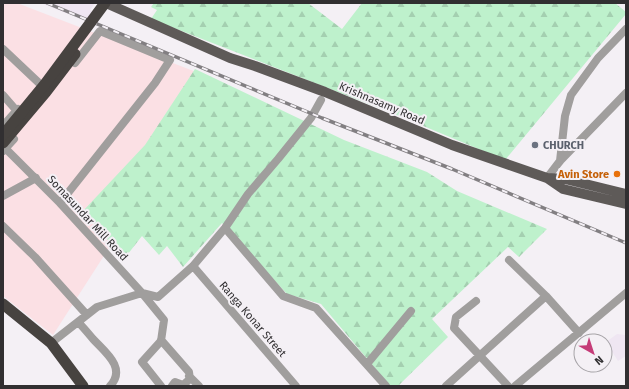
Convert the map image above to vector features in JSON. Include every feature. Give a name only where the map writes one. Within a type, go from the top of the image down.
[{"type":"highway","points":[[4,140],[106,3]]},
{"type":"highway","points":[[4,140],[50,87],[112,3]]},
{"type":"highway","points":[[3,304],[51,343],[83,386]]},
{"type":"highway","points":[[3,312],[47,348],[76,386]]},
{"type":"main road","name":"Krishnasamy Road","points":[[106,3],[230,58],[325,92],[452,145],[547,178],[565,180],[626,194]]},
{"type":"main road","points":[[125,3],[124,5],[134,16]]},
{"type":"main road","points":[[547,178],[563,189],[626,204]]},
{"type":"street","points":[[4,140],[16,110],[81,29],[94,37]]},
{"type":"street","points":[[560,161],[565,116],[571,95],[598,58],[626,29]]},
{"type":"street","points":[[4,140],[60,82],[100,30],[170,60],[155,83],[60,203]]},
{"type":"street","points":[[3,49],[39,83]]},
{"type":"street","points":[[547,178],[560,161],[626,93]]},
{"type":"street","points":[[3,95],[16,110]]},
{"type":"street","points":[[51,343],[97,307],[142,293],[158,297],[193,266],[225,228],[248,194],[311,118],[321,100]]},
{"type":"street","name":"Somasundar Mill Road","points":[[4,140],[36,178],[142,293],[164,320],[162,340]]},
{"type":"street","points":[[3,196],[36,178]]},
{"type":"street","points":[[3,226],[88,315]]},
{"type":"street","points":[[225,228],[283,296],[316,308],[386,386]]},
{"type":"street","points":[[509,260],[546,296],[577,333]]},
{"type":"street","name":"Ranga Konar Street","points":[[193,266],[296,386]]},
{"type":"street","points":[[579,333],[626,293]]},
{"type":"street","points":[[446,386],[546,296]]},
{"type":"street","points":[[476,301],[456,318],[454,328],[508,386]]},
{"type":"street","points":[[366,364],[411,311]]},
{"type":"street","points":[[78,322],[112,358],[116,374],[114,382],[110,386]]},
{"type":"street","points":[[514,386],[573,338]]},
{"type":"street","points":[[161,386],[142,362],[162,340],[189,372],[190,379],[183,385],[176,382],[172,386]]},
{"type":"street","points":[[189,376],[199,386]]},
{"type":"shaded area","points":[[3,3],[17,3],[217,80],[53,335],[3,296]]},
{"type":"shaded area","points":[[40,3],[95,3],[90,10],[94,14],[87,21]]},
{"type":"shaded area","points":[[617,334],[626,336],[626,356],[618,361],[613,353],[613,337]]},
{"type":"green space","points":[[154,3],[308,3],[342,29],[362,3],[615,3],[626,12],[626,14],[505,160],[397,115],[151,19],[157,10],[151,7]]},
{"type":"green space","points":[[195,69],[344,140],[427,172],[457,191],[547,229],[519,257],[508,247],[432,319],[448,337],[398,386],[390,386],[321,304],[287,294],[222,223],[183,267],[167,246],[159,255],[142,236],[124,259],[83,211],[145,145]]},
{"type":"railway","points":[[47,3],[322,118],[452,169],[626,243]]},
{"type":"place","name":"CHURCH","points":[[535,145]]},
{"type":"place","name":"Avin Store","points":[[617,174]]}]
